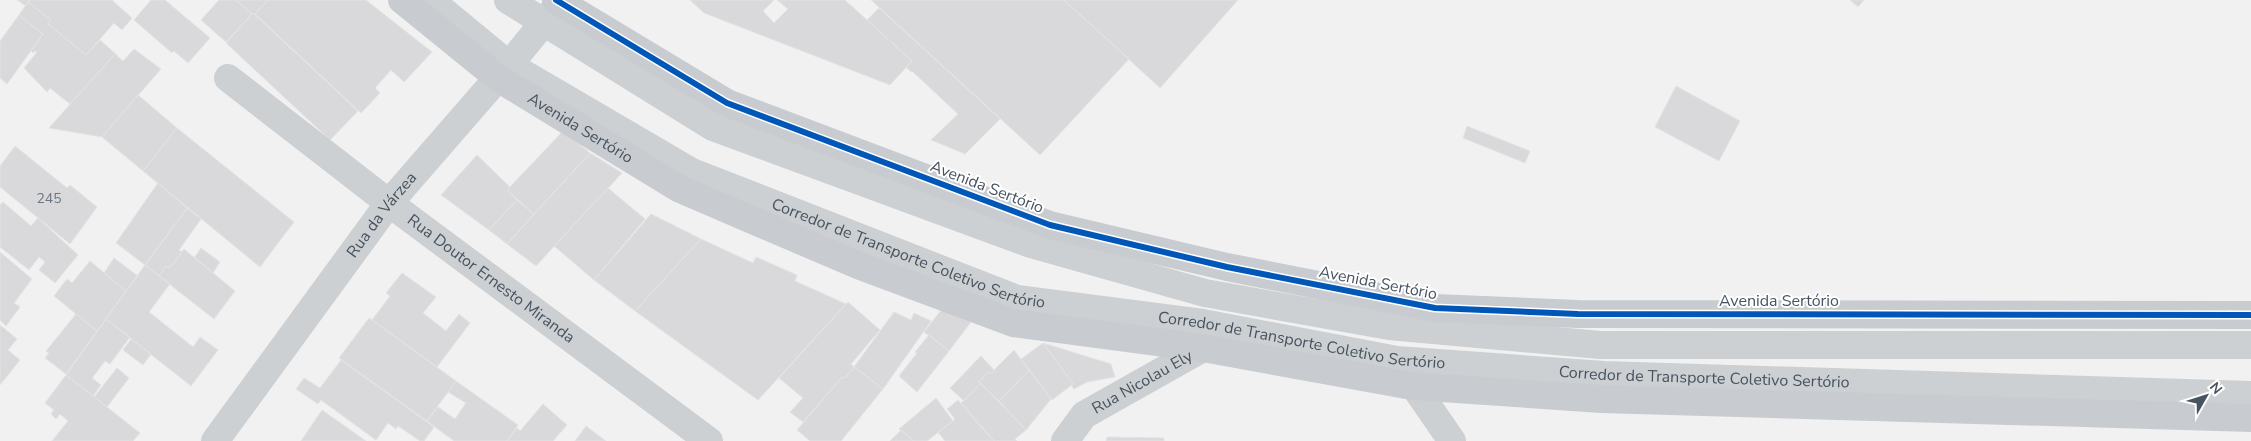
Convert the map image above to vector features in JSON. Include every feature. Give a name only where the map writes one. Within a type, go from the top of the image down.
[{"type":"main road","name":"Avenida Sertório","points":[[402,0],[503,72],[680,189],[860,266],[1013,323],[1203,348],[1412,386],[1601,399],[2251,418]]},
{"type":"main road","name":"Avenida Sertório","points":[[555,6],[727,103],[1050,225],[1227,267],[1435,308],[1578,314],[2251,315]]},
{"type":"street","name":"Corredor de Transporte Coletivo Sertório","points":[[430,0],[503,72],[692,172],[1017,299],[1203,323],[1397,360],[1604,375],[2251,395]]},
{"type":"street","name":"Corredor de Transporte Coletivo Sertório","points":[[508,0],[555,6],[713,127],[1031,244],[1205,293],[1389,326],[1600,345],[2251,345]]},
{"type":"street","name":"Rua da Várzea","points":[[215,441],[389,203],[503,72],[555,6]]},
{"type":"street","name":"Rua Doutor Ernesto Miranda","points":[[228,78],[389,203],[709,441]]},
{"type":"street","name":"Rua Nicolau Ely","points":[[1064,441],[1084,415],[1203,348]]},
{"type":"street","points":[[1397,360],[1412,386],[1452,441]]},
{"type":"building","points":[[17,0],[30,0],[26,6]]},
{"type":"building","points":[[30,0],[112,0],[132,18],[122,30],[114,23],[86,55],[48,24],[51,20],[28,2]]},
{"type":"building","points":[[151,0],[165,0],[210,38],[188,63],[174,51],[172,53],[134,20]]},
{"type":"building","points":[[219,0],[236,0],[252,14],[226,42],[201,20]]},
{"type":"building","points":[[236,0],[268,0],[255,14],[252,14]]},
{"type":"building","points":[[268,0],[366,0],[432,52],[404,82],[391,70],[375,88],[380,93],[361,113],[255,14]]},
{"type":"building","points":[[690,0],[774,0],[763,11],[774,23],[788,9],[777,0],[845,0],[912,61],[890,85],[704,13]]},
{"type":"building","points":[[871,0],[1064,0],[1129,59],[1040,155]]},
{"type":"building","points":[[1064,0],[1238,0],[1160,88]]},
{"type":"building","points":[[1850,0],[1864,0],[1858,7]]},
{"type":"building","points":[[28,2],[51,20],[48,24],[86,55],[100,40],[118,56],[115,54],[70,104],[50,88],[47,92],[24,68],[37,52],[33,53],[31,51],[43,34],[19,15]]},
{"type":"building","points":[[879,8],[1000,119],[965,154],[931,140],[958,114],[906,67],[912,61],[867,20]]},
{"type":"building","points":[[253,13],[358,111],[330,140],[226,43]]},
{"type":"building","points":[[19,15],[43,34],[7,84],[0,78],[0,41]]},
{"type":"building","points":[[134,49],[161,69],[102,137],[49,128],[115,54],[123,61]]},
{"type":"building","points":[[1676,86],[1740,121],[1719,161],[1655,127]]},
{"type":"building","points":[[138,95],[177,128],[143,171],[102,137]]},
{"type":"building","points":[[1467,126],[1530,151],[1525,163],[1463,138]]},
{"type":"building","points":[[177,128],[294,222],[260,267],[143,171]]},
{"type":"building","points":[[563,131],[590,153],[534,214],[507,190]]},
{"type":"building","points":[[15,146],[67,188],[70,185],[97,207],[70,244],[0,187],[0,166]]},
{"type":"building","points":[[590,153],[622,173],[536,266],[507,244]]},
{"type":"building","points":[[477,155],[510,187],[507,190],[517,200],[489,230],[441,195]]},
{"type":"building","points":[[158,183],[187,208],[145,265],[116,243]]},
{"type":"building","points":[[608,188],[645,219],[594,280],[554,246]]},
{"type":"building","points":[[517,200],[534,214],[507,244],[489,230]]},
{"type":"building","points":[[3,202],[31,226],[38,218],[78,255],[55,283],[39,270],[45,262],[39,257],[29,270],[0,247],[0,205]]},
{"type":"building","points":[[187,208],[201,219],[179,250],[182,252],[173,264],[168,268],[166,266],[159,276],[145,265]]},
{"type":"building","points":[[651,214],[701,239],[635,311],[594,280]]},
{"type":"building","points":[[701,239],[753,263],[756,257],[797,275],[795,281],[846,304],[758,400],[635,311]]},
{"type":"building","points":[[201,248],[220,262],[213,273],[194,258]]},
{"type":"building","points":[[184,249],[235,291],[214,319],[159,276],[166,266],[168,268],[173,264]]},
{"type":"building","points":[[0,252],[32,279],[14,303],[20,307],[6,326],[0,320]]},
{"type":"building","points":[[114,258],[138,276],[126,291],[104,273]]},
{"type":"building","points":[[90,261],[126,291],[97,331],[54,296],[67,279],[72,283]]},
{"type":"building","points":[[145,265],[170,284],[149,312],[193,347],[200,337],[218,350],[191,386],[106,319]]},
{"type":"building","points":[[402,273],[436,297],[423,313],[446,331],[459,314],[470,323],[437,367],[372,320],[390,296],[386,293]]},
{"type":"building","points":[[848,302],[880,330],[851,364],[854,367],[845,378],[842,377],[803,422],[790,412],[803,398],[779,378]]},
{"type":"building","points":[[942,309],[971,322],[949,351],[924,332]]},
{"type":"building","points":[[894,312],[911,320],[914,313],[931,321],[883,389],[854,367]]},
{"type":"building","points":[[76,314],[97,331],[66,374],[45,358],[49,353],[46,351]]},
{"type":"building","points":[[369,318],[456,381],[427,421],[339,358]]},
{"type":"building","points":[[106,319],[130,337],[110,364],[105,361],[92,378],[101,385],[93,396],[66,375]]},
{"type":"building","points":[[0,325],[17,339],[8,350],[20,360],[0,385]]},
{"type":"building","points":[[929,335],[949,351],[917,392],[899,376]]},
{"type":"building","points":[[131,339],[151,354],[143,365],[123,350]]},
{"type":"building","points":[[1043,343],[1073,384],[1052,400],[1021,359]]},
{"type":"building","points":[[1043,343],[1111,364],[1115,377],[1087,382],[1074,389],[1071,385],[1073,384]]},
{"type":"building","points":[[1014,350],[1029,370],[999,401],[979,382],[988,372],[990,374]]},
{"type":"building","points":[[981,356],[994,370],[990,374],[988,372],[979,382],[981,383],[964,401],[950,388]]},
{"type":"building","points":[[341,360],[434,427],[424,441],[420,441],[398,426],[396,429],[388,423],[376,440],[321,400],[318,404],[296,389],[304,378],[320,388]]},
{"type":"building","points":[[854,367],[883,389],[841,441],[810,441],[797,430],[842,377],[845,378]]},
{"type":"building","points":[[117,368],[129,378],[107,407],[94,397]]},
{"type":"building","points":[[1029,370],[1051,399],[1026,430],[999,401]]},
{"type":"building","points":[[66,375],[140,433],[133,441],[52,441],[68,421],[60,414],[56,419],[51,414],[54,410],[45,403]]},
{"type":"building","points":[[456,381],[518,425],[507,441],[454,441],[427,421],[438,407],[455,419],[466,403],[448,392]]},
{"type":"building","points":[[981,383],[1026,430],[1015,439],[1017,441],[994,441],[961,403]]},
{"type":"building","points":[[936,398],[953,421],[927,441],[914,441],[899,429]]},
{"type":"building","points":[[958,400],[994,441],[945,441],[938,432],[955,419],[947,409]]},
{"type":"building","points":[[543,404],[567,425],[553,441],[507,441],[517,428],[520,431]]},
{"type":"building","points":[[322,410],[366,441],[301,441]]},
{"type":"building","points":[[586,426],[606,441],[575,441]]},
{"type":"building","points":[[901,430],[914,441],[890,441]]},
{"type":"building","points":[[1107,437],[1164,438],[1164,441],[1106,441]]},
{"type":"cycle path","points":[[556,0],[727,103],[1050,225],[1227,267],[1435,308],[1578,314],[2251,315]]}]
